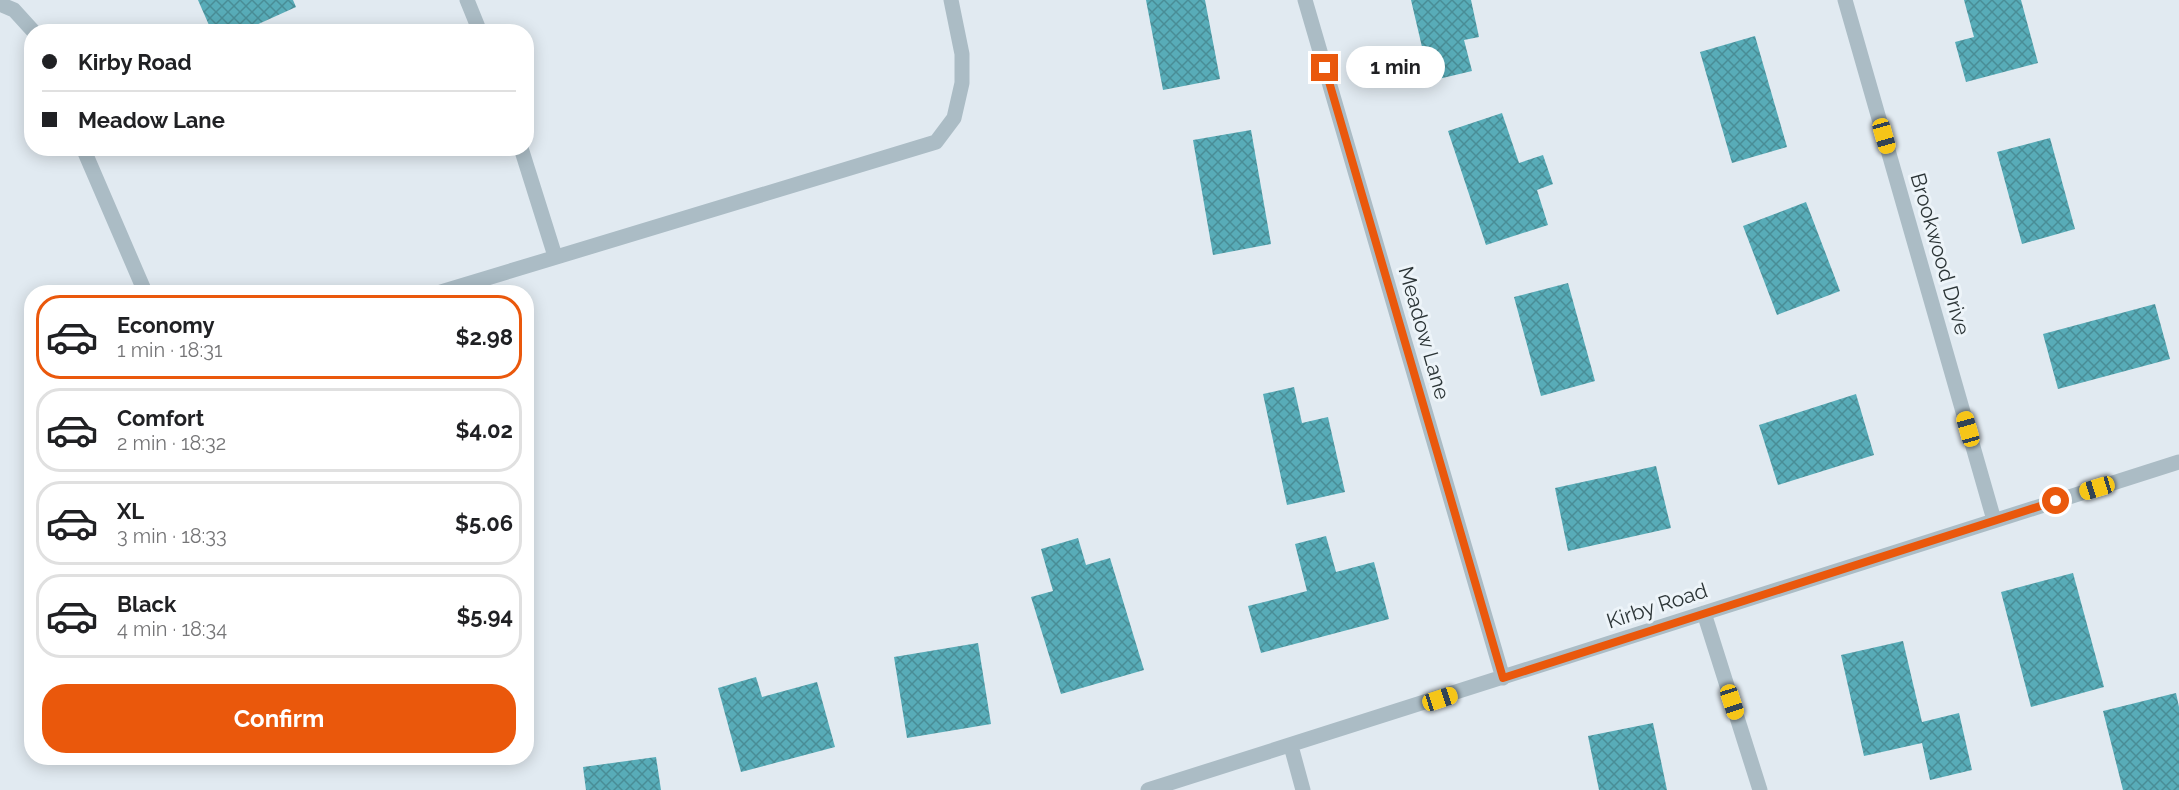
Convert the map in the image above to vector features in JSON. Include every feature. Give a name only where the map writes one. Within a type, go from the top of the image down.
[{"type":"street","points":[[467,0],[477,24]]},
{"type":"street","points":[[463,285],[936,142],[954,118],[962,83],[962,54],[951,0]]},
{"type":"street","name":"Meadow Lane","points":[[1305,0],[1503,678]]},
{"type":"street","name":"Brookwood Drive","points":[[1845,0],[1994,520]]},
{"type":"street","points":[[0,4],[14,10],[27,24]]},
{"type":"street","points":[[86,156],[140,285]]},
{"type":"street","points":[[524,156],[555,256]]},
{"type":"street","name":"Kirby Road","points":[[1148,790],[2179,462]]},
{"type":"street","points":[[1704,613],[1760,790]]},
{"type":"street","points":[[1291,746],[1303,790]]},
{"type":"building","points":[[198,0],[293,0],[296,7],[259,24],[208,24]]},
{"type":"building","points":[[1146,0],[1205,0],[1220,79],[1163,90]]},
{"type":"building","points":[[1411,0],[1471,0],[1479,37],[1464,40],[1472,71],[1430,81]]},
{"type":"building","points":[[1964,0],[2021,0],[2038,63],[1966,82],[1955,42],[1974,37]]},
{"type":"building","points":[[1755,36],[1787,147],[1732,163],[1700,52]]},
{"type":"building","points":[[1502,113],[1519,163],[1543,155],[1553,184],[1537,190],[1548,225],[1486,245],[1448,131]]},
{"type":"building","points":[[1251,130],[1271,244],[1213,255],[1193,140]]},
{"type":"building","points":[[2050,138],[2075,229],[2022,244],[1997,152]]},
{"type":"building","points":[[1806,202],[1840,291],[1777,315],[1743,226]]},
{"type":"building","points":[[1568,283],[1595,381],[1541,396],[1514,297]]},
{"type":"building","points":[[2155,304],[2170,359],[2058,389],[2043,334]]},
{"type":"building","points":[[1294,387],[1302,423],[1328,417],[1345,492],[1287,505],[1263,394]]},
{"type":"building","points":[[1856,394],[1874,455],[1778,485],[1759,425]]},
{"type":"building","points":[[1656,466],[1671,528],[1568,551],[1555,488]]},
{"type":"building","points":[[1326,536],[1336,572],[1374,562],[1389,619],[1261,653],[1248,606],[1307,591],[1295,544]]},
{"type":"building","points":[[1078,538],[1086,565],[1110,558],[1144,670],[1061,694],[1031,597],[1053,591],[1041,549]]},
{"type":"building","points":[[2073,573],[2104,687],[2031,707],[2001,592]]},
{"type":"building","points":[[1903,641],[1922,722],[1959,713],[1972,770],[1930,780],[1922,743],[1864,756],[1841,655]]},
{"type":"building","points":[[978,643],[991,724],[907,738],[894,657]]},
{"type":"building","points":[[756,677],[762,697],[817,682],[835,747],[741,772],[718,688]]},
{"type":"building","points":[[2176,693],[2179,707],[2179,790],[2123,790],[2103,711]]},
{"type":"building","points":[[1653,723],[1667,790],[1599,790],[1588,736]]},
{"type":"building","points":[[656,757],[661,790],[586,790],[583,767]]},
{"type":"route","points":[[1325,68],[1503,678],[2056,501]]}]
